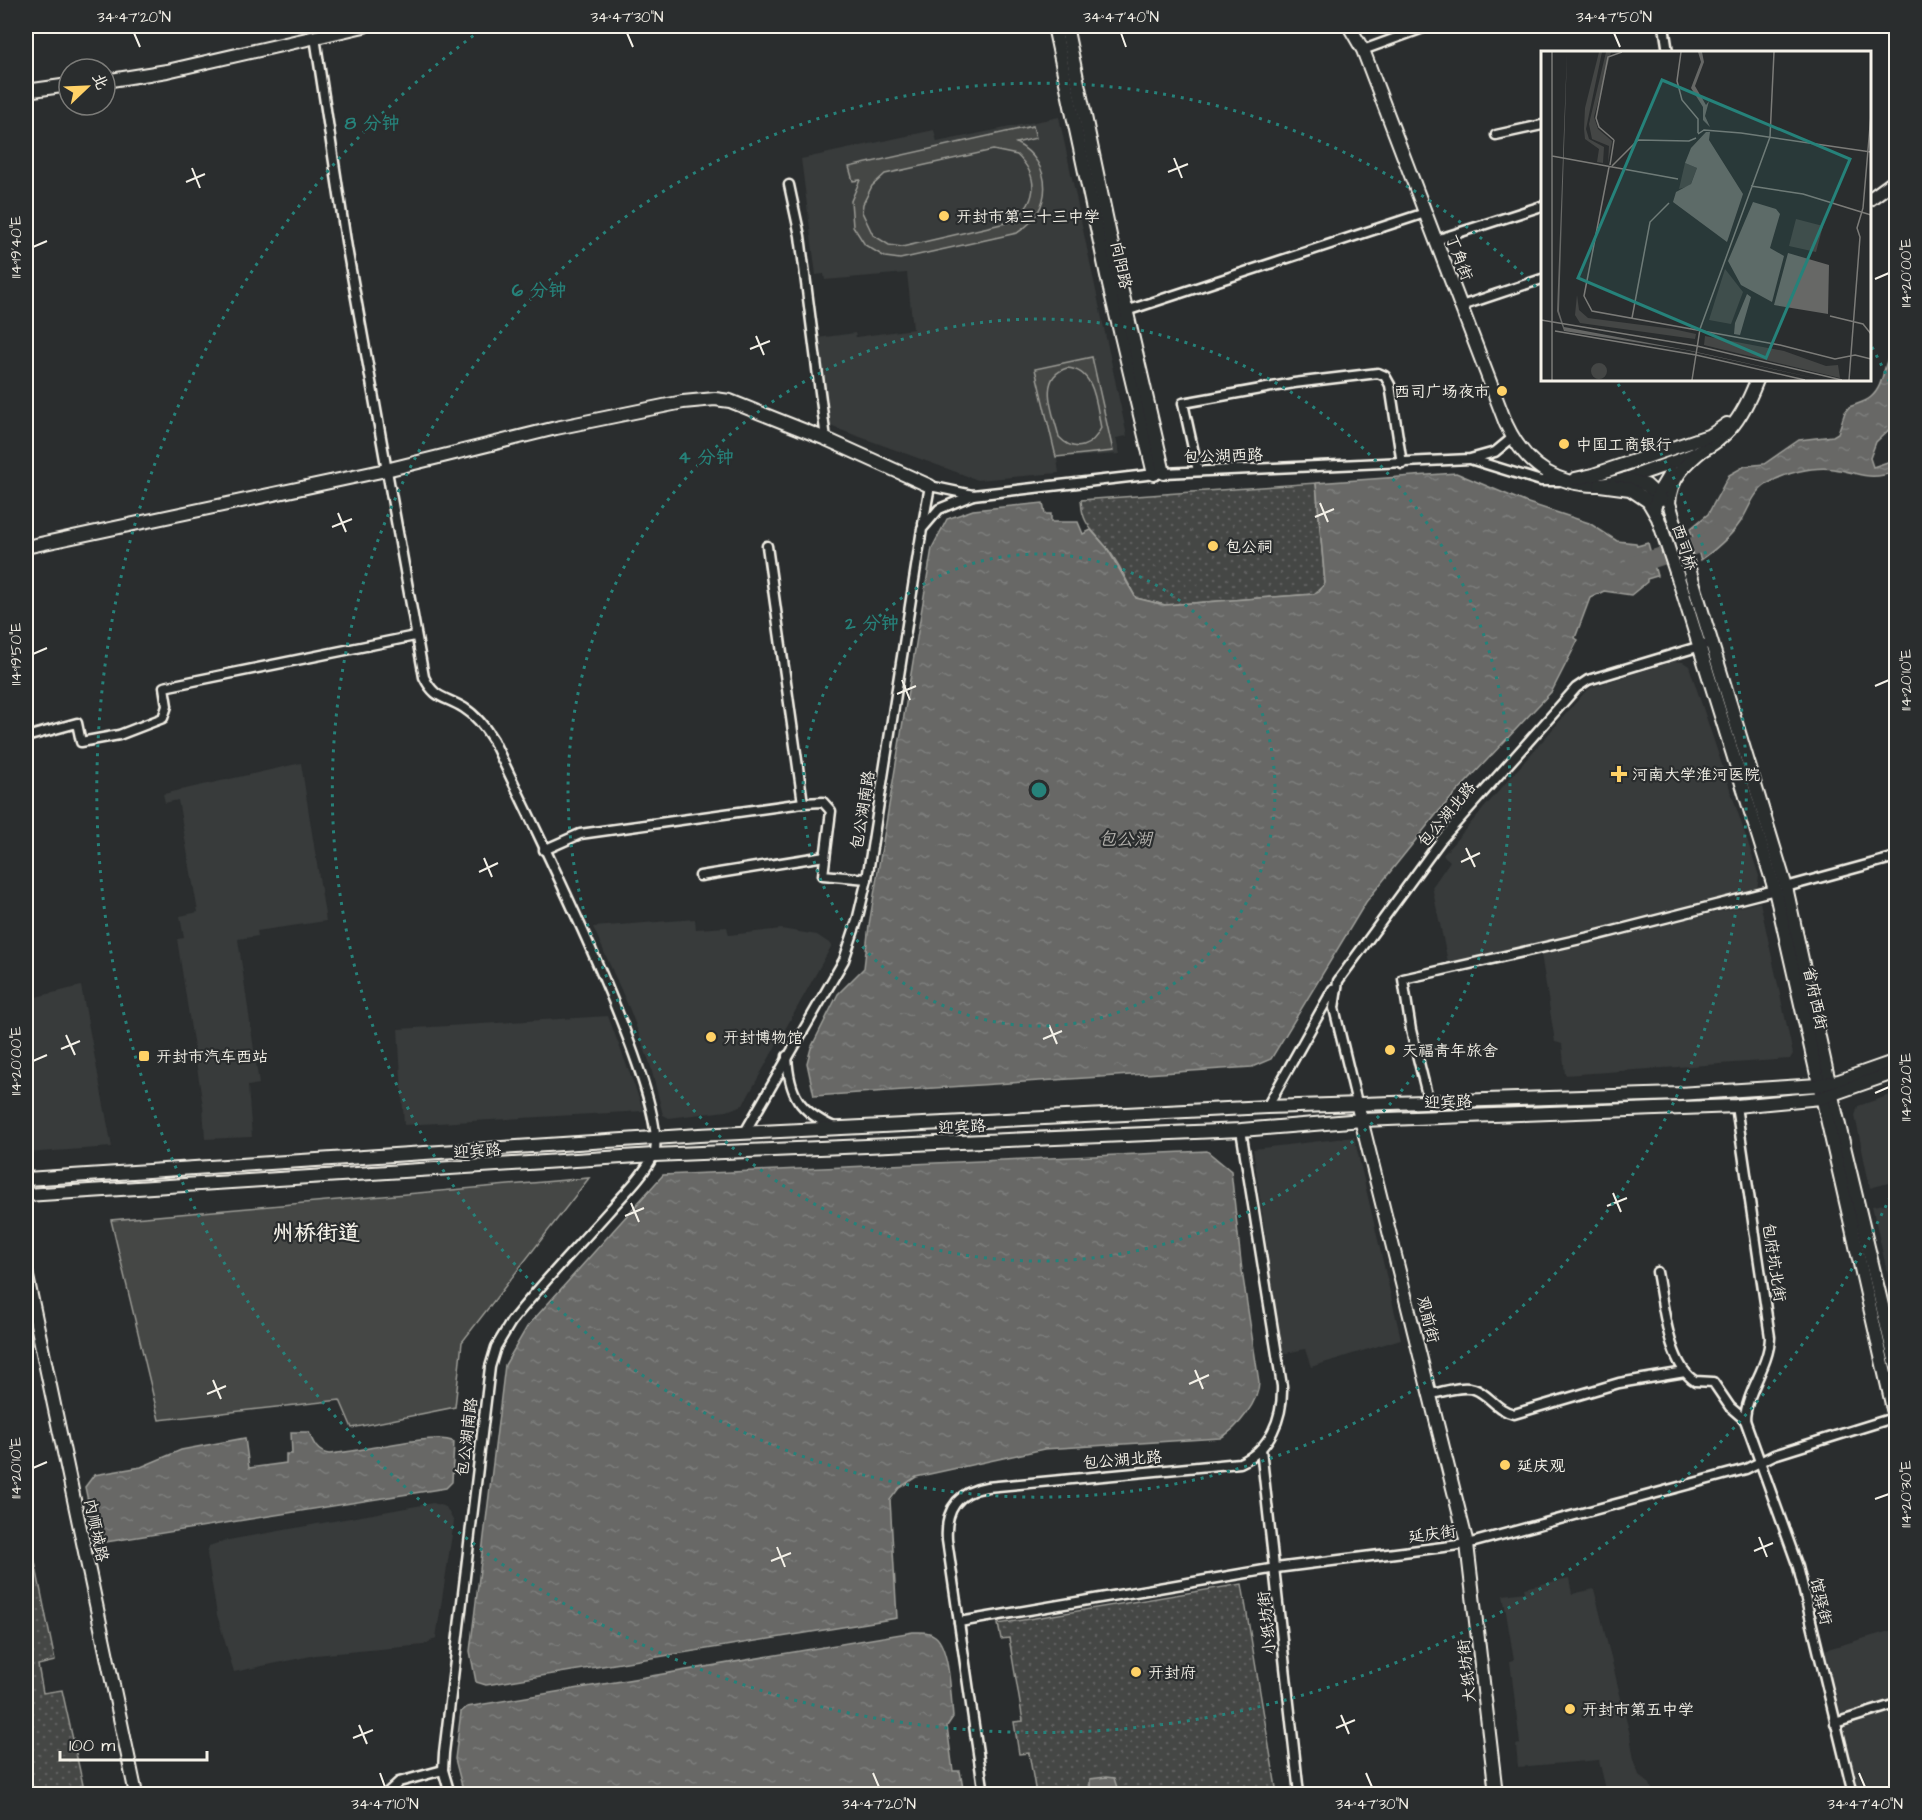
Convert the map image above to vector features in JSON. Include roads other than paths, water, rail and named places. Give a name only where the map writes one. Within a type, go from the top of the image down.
[{"type":"street","points":[[117,79],[167,71],[364,26]]},
{"type":"street","name":"向阳路","points":[[1054,26],[1109,285],[1159,474]]},
{"type":"street","name":"向阳路","points":[[1066,26],[1159,474]]},
{"type":"street","name":"丁角街","points":[[1349,26],[1363,50],[1512,438],[1536,468],[1564,480]]},
{"type":"street","points":[[1363,50],[1430,26]]},
{"type":"street","points":[[1664,26],[1668,51]]},
{"type":"street","name":"包公湖南路","points":[[315,37],[347,248],[421,667],[429,688],[438,696],[463,707],[485,727],[626,1029],[652,1104],[657,1138],[654,1155],[635,1182],[517,1315],[493,1355],[443,1770],[450,1794]]},
{"type":"street","points":[[26,91],[57,87]]},
{"type":"street","points":[[1496,135],[1541,125]]},
{"type":"street","points":[[1871,198],[1896,180]]},
{"type":"street","points":[[789,185],[801,248],[826,439]]},
{"type":"street","points":[[1436,240],[1541,207]]},
{"type":"street","points":[[1126,311],[1425,213]]},
{"type":"street","points":[[1461,306],[1541,279]]},
{"type":"street","points":[[1198,471],[1183,403],[1294,383],[1378,373],[1385,376],[1390,385],[1402,464]]},
{"type":"street","points":[[1671,512],[1670,490],[1683,467],[1725,434],[1756,381]]},
{"type":"street","points":[[26,547],[386,470],[556,428],[683,402],[715,399],[730,401],[826,439],[930,486]]},
{"type":"street","points":[[1656,514],[1658,495],[1681,459],[1739,413]]},
{"type":"street","points":[[1597,480],[1711,435]]},
{"type":"street","name":"包公湖西路","points":[[930,486],[973,495],[1198,471],[1402,464],[1470,459],[1495,452],[1512,438]]},
{"type":"street","points":[[1470,459],[1541,481],[1624,479],[1705,448]]},
{"type":"street","points":[[1624,479],[1646,485],[1658,495],[1671,512]]},
{"type":"street","points":[[1597,480],[1630,489],[1648,501],[1656,514]]},
{"type":"street","name":"包公湖南路","points":[[745,1132],[844,960],[857,921],[867,879],[930,486]]},
{"type":"street","points":[[922,529],[939,509],[973,495]]},
{"type":"street","name":"西司桥","points":[[1671,512],[1693,581]]},
{"type":"street","name":"西司桥","points":[[1656,514],[1681,587]]},
{"type":"street","points":[[767,546],[803,803]]},
{"type":"street","name":"省府西街","points":[[1693,581],[1705,645]]},
{"type":"street","name":"省府西街","points":[[1681,587],[1705,645],[1780,888],[1896,1419]]},
{"type":"street","points":[[26,737],[77,723],[81,742],[119,735],[163,718],[167,706],[164,687],[416,636]]},
{"type":"street","name":"包公湖北路","points":[[1358,1103],[1334,1008],[1338,981],[1441,840],[1576,688],[1588,680],[1705,645]]},
{"type":"street","points":[[544,850],[580,834],[823,802],[831,810],[823,875],[867,879]]},
{"type":"street","points":[[700,876],[825,856]]},
{"type":"street","points":[[1429,1103],[1411,1030],[1403,979],[1594,936],[1896,857]]},
{"type":"street","points":[[1267,1107],[1338,981]]},
{"type":"street","points":[[787,1056],[790,1081],[799,1102],[814,1118],[837,1128]]},
{"type":"street","name":"迎宾路","points":[[26,1179],[745,1132],[1358,1103],[1429,1103],[1825,1091],[1896,1061]]},
{"type":"street","name":"迎宾路","points":[[26,1195],[654,1155],[1241,1130],[1362,1120],[1736,1106],[1825,1091],[1896,1072]]},
{"type":"street","name":"省府西街","points":[[1825,1091],[1896,1364]]},
{"type":"street","name":"观前街","points":[[1358,1103],[1467,1544]]},
{"type":"street","name":"包府坑北街","points":[[1736,1106],[1770,1337],[1770,1353],[1748,1405],[1745,1420]]},
{"type":"street","name":"包公湖北路","points":[[984,1794],[946,1526],[952,1507],[966,1494],[987,1487],[1240,1463],[1261,1449],[1278,1423],[1282,1386],[1241,1130]]},
{"type":"street","name":"内顺城路","points":[[26,1272],[136,1794]]},
{"type":"street","points":[[1658,1272],[1673,1350],[1685,1371],[1695,1381],[1713,1382],[1730,1407],[1745,1420]]},
{"type":"street","points":[[1431,1395],[1471,1388],[1505,1413],[1514,1414],[1620,1383],[1685,1371]]},
{"type":"street","name":"延庆街","points":[[958,1622],[1276,1568],[1467,1544],[1724,1475],[1774,1455],[1896,1419]]},
{"type":"street","name":"馆驿街","points":[[1745,1420],[1798,1566],[1853,1794]]},
{"type":"street","name":"小纸坊街","points":[[1261,1449],[1276,1568],[1299,1794]]},
{"type":"street","name":"大纸坊街","points":[[1467,1544],[1496,1794]]},
{"type":"street","points":[[1835,1724],[1896,1704]]},
{"type":"street","points":[[386,1794],[399,1782],[443,1770]]},
{"type":"water","points":[[1896,346],[1896,423],[1876,442],[1870,458],[1873,467],[1896,459],[1896,471],[1879,476],[1865,476],[1834,469],[1817,469],[1799,471],[1774,480],[1759,491],[1729,536],[1701,560],[1690,529],[1708,514],[1729,475],[1745,466],[1764,464],[1799,440],[1833,436],[1838,433],[1849,407],[1866,400],[1876,392],[1888,358]]},
{"type":"water","name":"包公湖","points":[[1456,473],[1525,502],[1589,523],[1617,541],[1636,543],[1637,546],[1648,543],[1657,576],[1647,579],[1647,582],[1631,595],[1604,591],[1590,598],[1575,638],[1578,640],[1552,691],[1439,811],[1366,902],[1271,1059],[1252,1067],[814,1096],[807,1063],[811,1048],[838,994],[864,968],[869,925],[932,548],[947,519],[973,510],[1043,503],[1045,514],[1051,514],[1051,522],[1078,522],[1083,534],[1091,530],[1107,548],[1136,598],[1165,605],[1314,594],[1319,592],[1325,583],[1316,483]]},
{"type":"water","points":[[1207,1151],[1231,1171],[1242,1271],[1259,1382],[1251,1406],[1227,1434],[1220,1438],[1044,1449],[916,1477],[899,1488],[890,1500],[897,1618],[486,1685],[476,1682],[470,1651],[505,1365],[527,1327],[663,1175]]},
{"type":"water","points":[[291,1432],[309,1432],[316,1446],[329,1454],[430,1439],[454,1442],[452,1482],[446,1488],[106,1542],[96,1539],[85,1487],[94,1475],[141,1467],[181,1450],[245,1438],[249,1468],[286,1463],[286,1454],[292,1454]]},
{"type":"water","points":[[913,1632],[932,1634],[940,1642],[944,1651],[949,1674],[953,1717],[947,1726],[953,1771],[960,1771],[964,1794],[464,1794],[455,1759],[461,1712],[467,1707]]},
{"type":"water","points":[[1114,1778],[1119,1794],[1090,1794],[1090,1779]]},
{"type":"waterway","points":[[1634,565],[1709,541],[1714,533]]},
{"type":"place","name":"开封市第三十三中学","points":[[944,216]]},
{"type":"place","name":"西司广场夜市","points":[[1502,391]]},
{"type":"place","name":"中国工商银行","points":[[1564,444]]},
{"type":"place","name":"包公祠","points":[[1213,546]]},
{"type":"place","name":"河南大学淮河医院","points":[[1619,774]]},
{"type":"place","name":"开封博物馆","points":[[711,1037]]},
{"type":"place","name":"天福青年旅舍","points":[[1390,1050]]},
{"type":"place","name":"开封市汽车西站","points":[[144,1056]]},
{"type":"place","name":"延庆观","points":[[1505,1465]]},
{"type":"place","name":"开封府","points":[[1136,1672]]},
{"type":"place","name":"开封市第五中学","points":[[1570,1709]]},
{"type":"district","name":"州桥街道","points":[[316,1232]]}]
